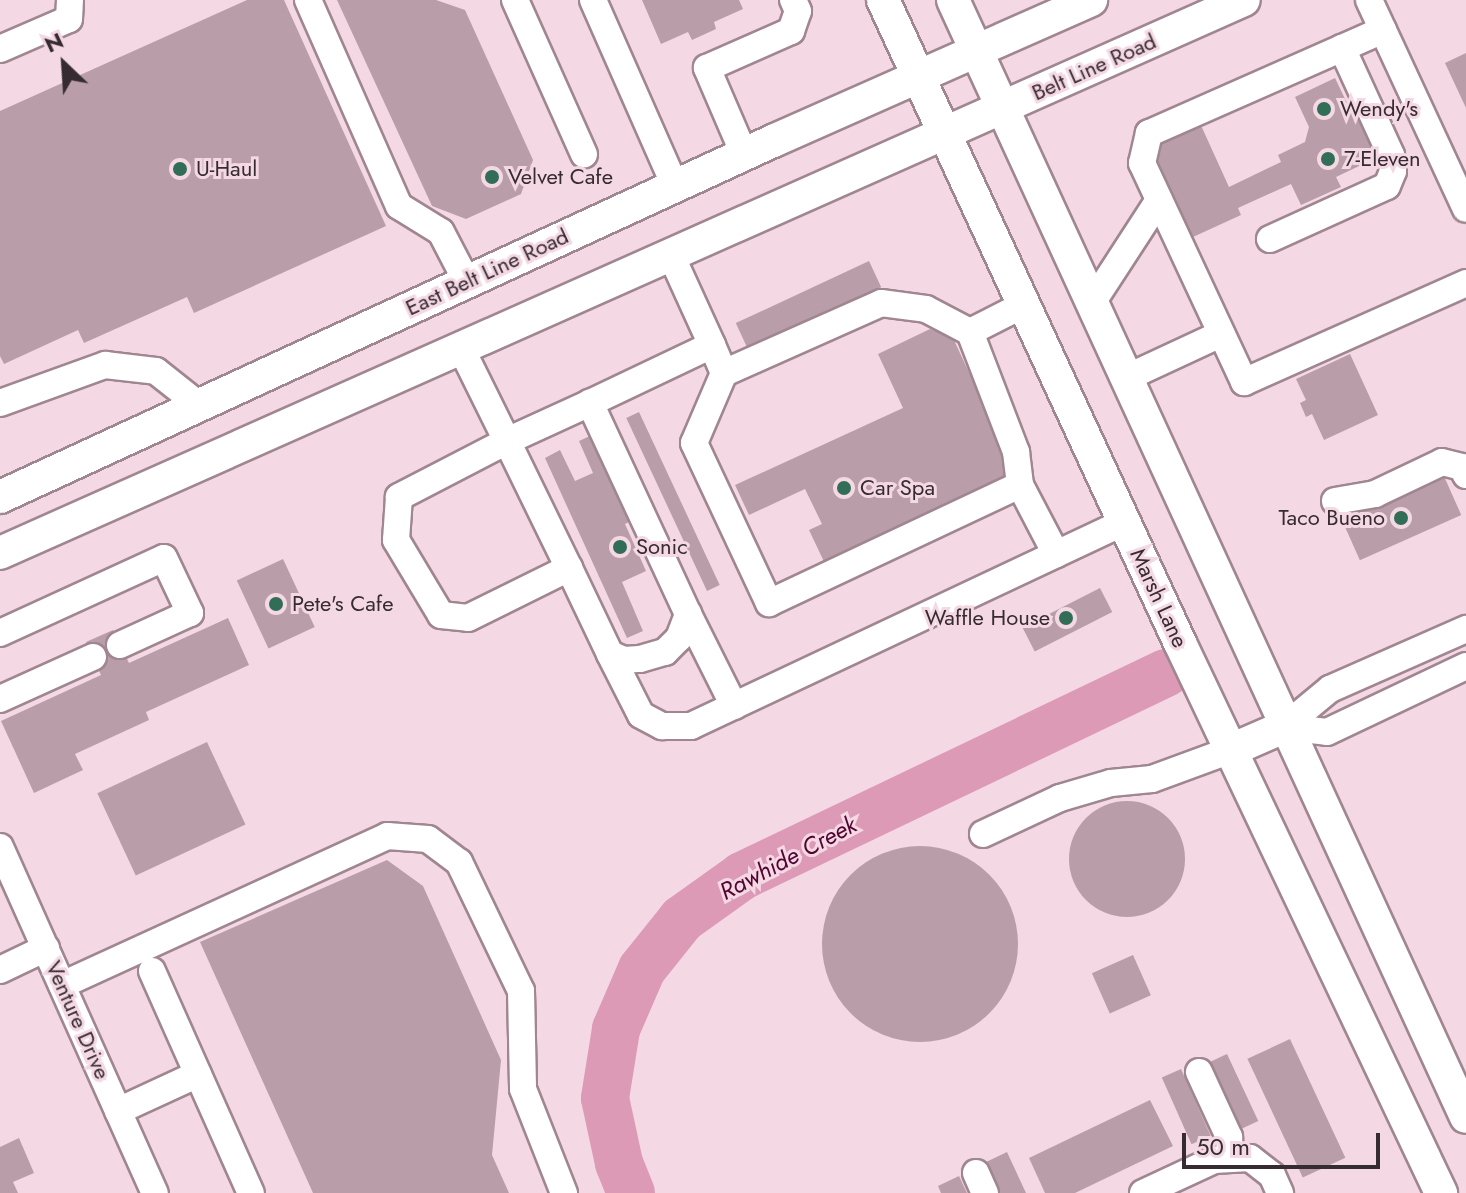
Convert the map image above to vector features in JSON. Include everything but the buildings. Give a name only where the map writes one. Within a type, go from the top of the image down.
[{"type":"main road","name":"Marsh Lane","points":[[883,0],[1124,522],[1441,1193]]},
{"type":"main road","points":[[953,0],[1284,727],[1458,1080],[1466,1117]]},
{"type":"main road","points":[[976,50],[1091,0]]},
{"type":"main road","name":"Belt Line Road","points":[[944,134],[1244,0]]},
{"type":"main road","name":"East Belt Line Road","points":[[0,497],[976,50]]},
{"type":"main road","points":[[0,553],[944,134]]},
{"type":"main road","points":[[1231,750],[1284,727]]},
{"type":"street","points":[[0,49],[69,19],[70,0]]},
{"type":"street","points":[[308,0],[399,206],[441,232],[467,282]]},
{"type":"street","points":[[515,0],[584,154]]},
{"type":"street","points":[[593,0],[675,186]]},
{"type":"street","points":[[744,154],[707,68],[791,31],[798,11],[793,0]]},
{"type":"street","points":[[1369,0],[1466,209]]},
{"type":"street","points":[[1383,30],[1149,133],[1142,163],[1244,382],[1466,283]]},
{"type":"street","points":[[1270,239],[1387,186],[1393,171],[1391,155],[1342,48]]},
{"type":"street","points":[[1092,303],[1159,200]]},
{"type":"street","points":[[671,255],[724,373]]},
{"type":"street","points":[[1020,485],[769,603],[694,443],[724,373],[881,303],[926,309],[970,332],[1016,452],[1020,485],[1056,554]]},
{"type":"street","points":[[970,332],[1023,305]]},
{"type":"street","points":[[1126,378],[1221,334]]},
{"type":"street","points":[[569,568],[468,618],[441,615],[396,540],[399,497],[507,441],[712,345]]},
{"type":"street","points":[[461,348],[641,715],[662,726],[691,726],[1124,522]]},
{"type":"street","points":[[0,403],[105,365],[156,371],[199,405]]},
{"type":"street","points":[[590,403],[734,706]]},
{"type":"street","points":[[1335,501],[1375,494],[1442,462],[1462,467],[1466,475]]},
{"type":"street","points":[[0,633],[164,558],[190,613],[120,645]]},
{"type":"street","points":[[610,654],[624,660],[665,652],[679,638],[688,614]]},
{"type":"street","points":[[1284,727],[1330,689],[1466,629]]},
{"type":"street","points":[[0,699],[93,657]]},
{"type":"street","points":[[1284,727],[1327,732],[1466,666]]},
{"type":"street","points":[[983,834],[1060,798],[1111,783],[1152,779],[1231,750]]},
{"type":"street","points":[[62,985],[387,836],[428,839],[459,862],[521,991],[523,1089],[564,1193]]},
{"type":"street","name":"Venture Drive","points":[[0,847],[155,1193]]},
{"type":"street","points":[[0,970],[46,948]]},
{"type":"street","points":[[152,971],[251,1193]]},
{"type":"street","points":[[1199,1072],[1229,1137],[1230,1159]]},
{"type":"street","points":[[118,1111],[198,1074]]},
{"type":"street","points":[[1143,1193],[1214,1160],[1250,1158],[1272,1175],[1280,1193]]},
{"type":"waterway","name":"Rawhide Creek","points":[[631,1193],[619,1163],[605,1098],[616,1029],[642,969],[682,919],[742,876],[1166,673]]},
{"type":"place","name":"Wendy's","points":[[1324,109]]},
{"type":"place","name":"7-Eleven","points":[[1328,159]]},
{"type":"place","name":"U-Haul","points":[[180,169]]},
{"type":"place","name":"Velvet Cafe","points":[[492,177]]},
{"type":"place","name":"Car Spa","points":[[844,488]]},
{"type":"place","name":"Taco Bueno","points":[[1401,518]]},
{"type":"place","name":"Sonic","points":[[620,547]]},
{"type":"place","name":"Pete's Cafe","points":[[276,604]]},
{"type":"place","name":"Waffle House","points":[[1066,618]]}]
